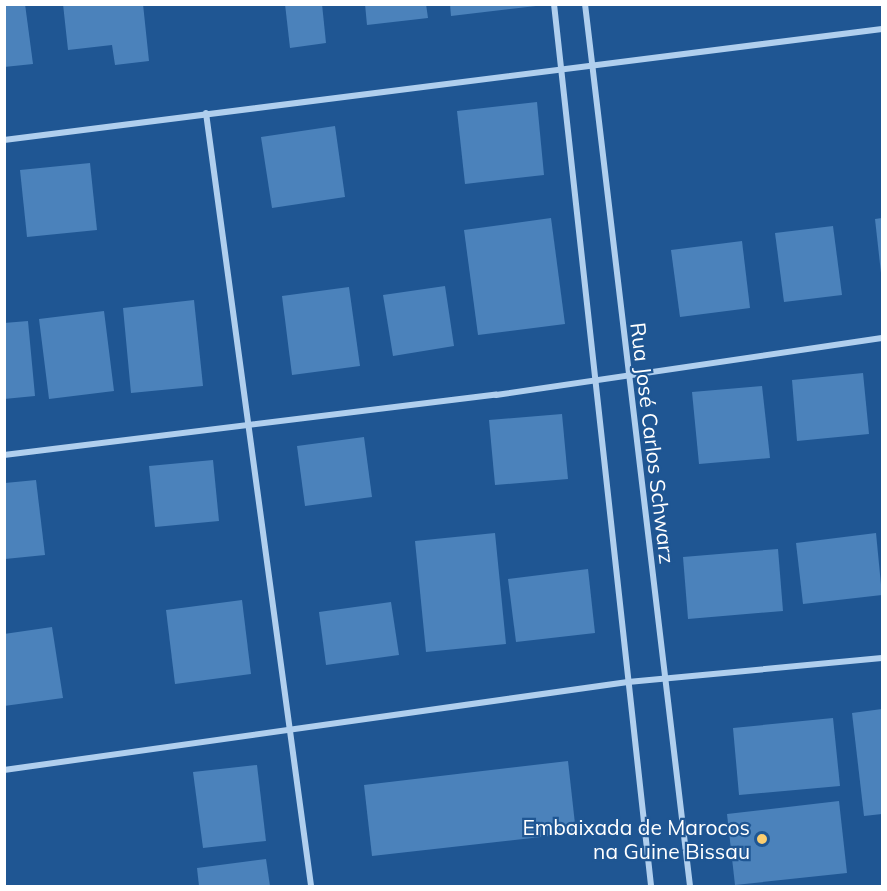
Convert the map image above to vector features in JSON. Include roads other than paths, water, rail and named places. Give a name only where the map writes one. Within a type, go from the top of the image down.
[{"type":"street","points":[[554,4],[651,886]]},
{"type":"street","name":"Rua José Carlos Schwarz","points":[[585,4],[627,377],[667,679],[690,886]]},
{"type":"street","points":[[4,140],[882,29]]},
{"type":"street","points":[[206,113],[292,730],[311,886]]},
{"type":"street","points":[[4,455],[627,377],[882,338]]},
{"type":"street","points":[[4,770],[628,682],[882,658]]},
{"type":"place","name":"Embaixada de Marocos na Guine Bissau","points":[[762,839]]}]
